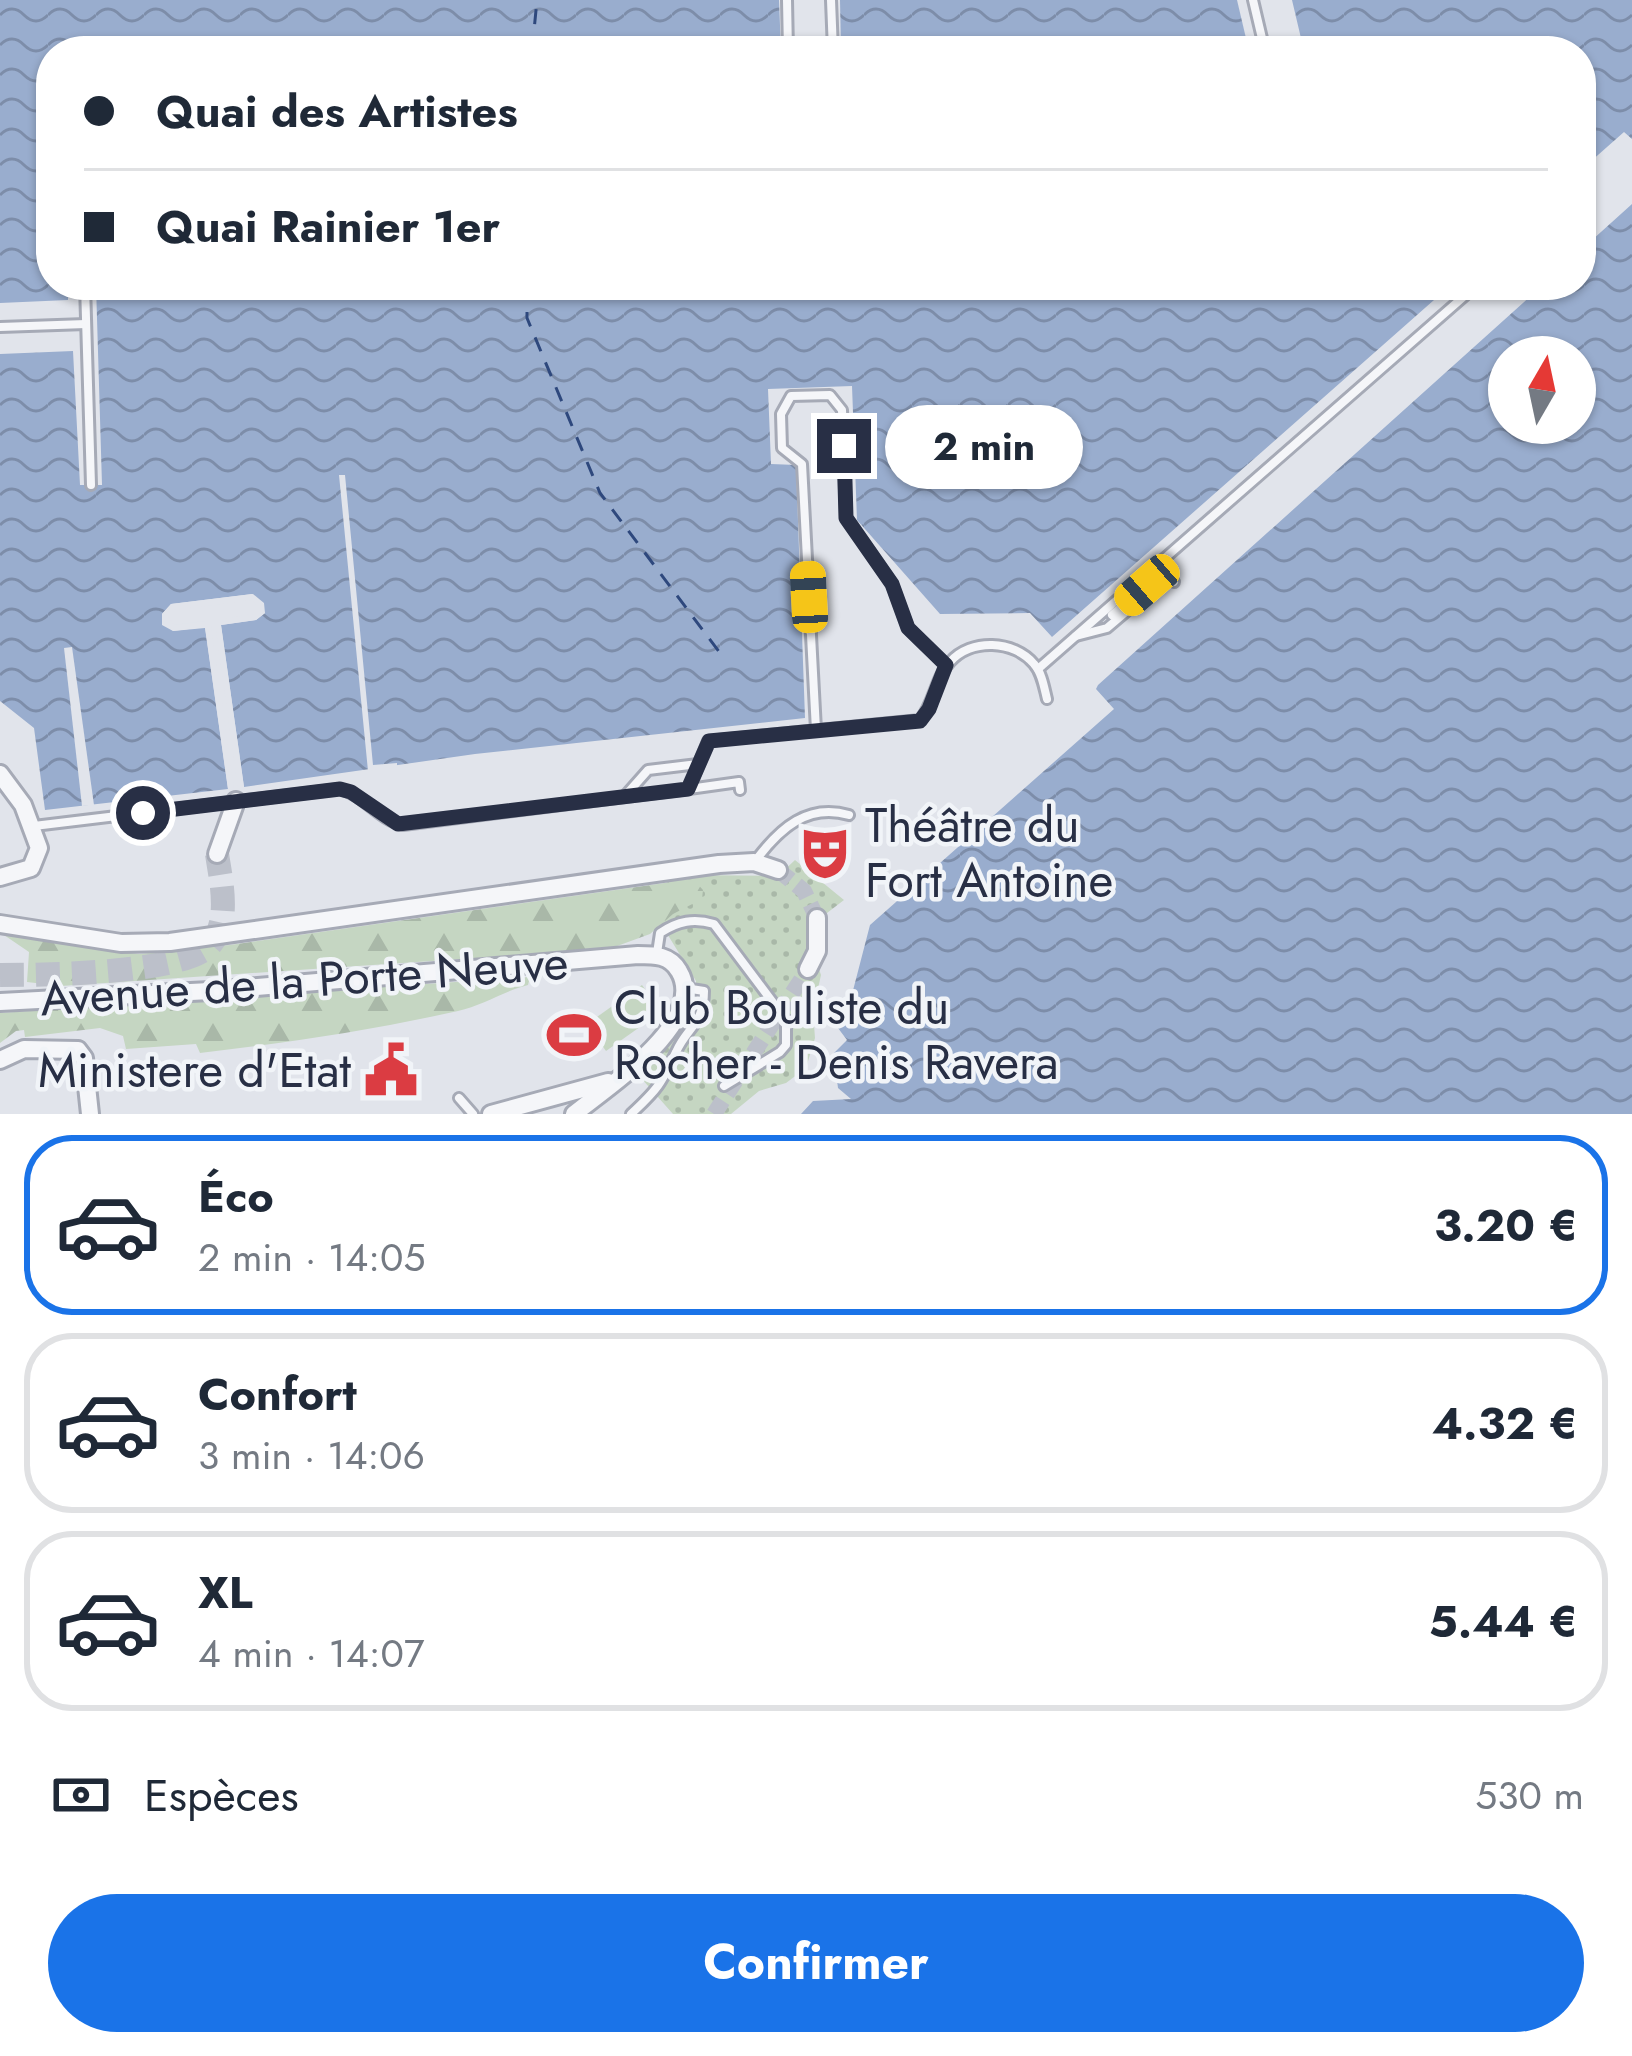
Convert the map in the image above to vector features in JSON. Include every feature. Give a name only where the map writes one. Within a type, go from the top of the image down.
[{"type":"street","points":[[0,774],[34,826],[39,848],[34,864],[0,877]]},
{"type":"street","points":[[217,854],[236,801]]},
{"type":"street","points":[[0,924],[121,943],[170,942],[719,863],[754,862],[778,871]]},
{"type":"street","points":[[808,969],[817,951],[817,918]]},
{"type":"street","points":[[574,1114],[635,1068],[681,1011],[685,988],[674,963],[657,955]]},
{"type":"street","name":"Avenue de la Porte Neuve","points":[[0,1002],[210,991],[657,955]]},
{"type":"street","points":[[0,1060],[24,1049],[78,1050],[84,1058],[90,1114]]},
{"type":"street","points":[[491,1114],[615,1080]]},
{"type":"lane","points":[[787,0],[788,36]]},
{"type":"lane","points":[[831,0],[832,36]]},
{"type":"lane","points":[[1252,0],[1261,36]]},
{"type":"lane","points":[[85,300],[92,485]]},
{"type":"lane","points":[[1038,669],[1460,300]]},
{"type":"lane","points":[[0,327],[86,323]]},
{"type":"lane","points":[[816,730],[802,464],[782,448],[781,414],[791,396],[830,395],[842,410],[846,518],[892,584],[908,628],[946,665]]},
{"type":"lane","points":[[1159,566],[1174,582]]},
{"type":"lane","points":[[1112,615],[1159,566]]},
{"type":"lane","points":[[1075,636],[1107,628],[1154,588]]},
{"type":"lane","points":[[688,789],[709,741],[920,721],[946,665],[958,654],[984,644],[1017,651],[1038,669],[1046,699]]},
{"type":"lane","points":[[624,797],[648,770],[698,764]]},
{"type":"lane","points":[[34,826],[346,790],[385,819],[403,825],[739,782],[740,790]]},
{"type":"lane","points":[[754,862],[784,828],[806,814],[849,815]]},
{"type":"lane","points":[[657,955],[660,933],[669,927],[687,921],[714,924],[785,1020],[786,1046],[724,1086]]},
{"type":"lane","points":[[631,1114],[661,1087],[676,1051],[699,1020],[704,991],[685,988]]},
{"type":"lane","points":[[459,1098],[473,1114]]},
{"type":"green space","points":[[795,860],[844,900],[827,913],[808,918],[806,960],[818,966],[821,975],[813,1011],[815,1038],[806,1068],[786,1083],[759,1091],[731,1114],[673,1114],[641,1078],[696,1001],[696,981],[641,891],[690,875],[778,876]]},
{"type":"green space","points":[[693,879],[703,890],[702,899],[673,914],[650,934],[609,949],[61,986],[27,982],[29,952],[4,935],[139,954]]},
{"type":"green space","points":[[530,977],[528,985],[458,1011],[233,1049],[200,1053],[196,1044],[126,1049],[123,1036],[100,1028],[25,1037],[24,1030],[16,1031],[0,1043],[0,1013]]},
{"type":"green space","points":[[642,985],[661,1012],[606,1051],[587,1024]]},
{"type":"water","points":[[0,0],[779,0],[780,36],[36,36],[36,300],[68,300],[0,303]]},
{"type":"water","points":[[840,0],[1237,0],[1245,36],[841,36]]},
{"type":"water","points":[[1292,0],[1632,0],[1632,139],[1624,132],[1596,157],[1596,36],[1300,36]]},
{"type":"water","points":[[1632,204],[1632,1114],[801,1114],[813,1101],[851,1099],[838,1088],[842,1074],[832,1064],[832,1055],[847,1040],[838,1028],[841,1012],[850,1002],[870,925],[1114,709],[1096,689],[1526,300],[1596,300],[1596,236]]},
{"type":"water","points":[[96,300],[1434,300],[1052,637],[1030,613],[940,614],[857,520],[852,386],[768,389],[771,464],[796,465],[805,718],[475,754],[244,787],[221,625],[256,620],[265,613],[252,594],[171,604],[162,614],[173,631],[205,627],[228,789],[45,810],[34,728],[0,701],[0,354],[73,351],[80,485],[102,485]]},
{"type":"pier","points":[[339,475],[345,475],[373,765],[397,763],[397,767],[368,771]]},
{"type":"pier","points":[[253,594],[264,603],[265,613],[256,620],[221,625],[244,787],[238,788],[215,624],[220,619],[254,614],[258,606],[251,600],[174,610],[168,616],[174,625],[205,621],[211,625],[234,788],[228,789],[205,628],[173,631],[162,625],[162,614],[171,604]]},
{"type":"pier","points":[[72,647],[94,805],[82,806],[64,648]]},
{"type":"ferry route","points":[[533,36],[537,0]]},
{"type":"ferry route","points":[[527,300],[527,318],[600,493],[720,653]]},
{"type":"tunnel","points":[[0,975],[111,971],[195,955],[210,945],[221,925],[217,854]]},
{"type":"tunnel","points":[[778,870],[804,891],[817,918]]},
{"type":"tunnel","points":[[714,1114],[808,969]]},
{"type":"place","name":"Théâtre du Fort Antoine","points":[[825,853]]},
{"type":"place","name":"Club Bouliste du Rocher - Denis Ravera","points":[[574,1035]]},
{"type":"place","name":"Ministere d'Etat","points":[[391,1070]]},
{"type":"route","points":[[143,813],[340,789],[398,824],[450,819],[688,789],[709,741],[920,721],[946,665],[908,628],[892,584],[846,518],[844,446]]}]
